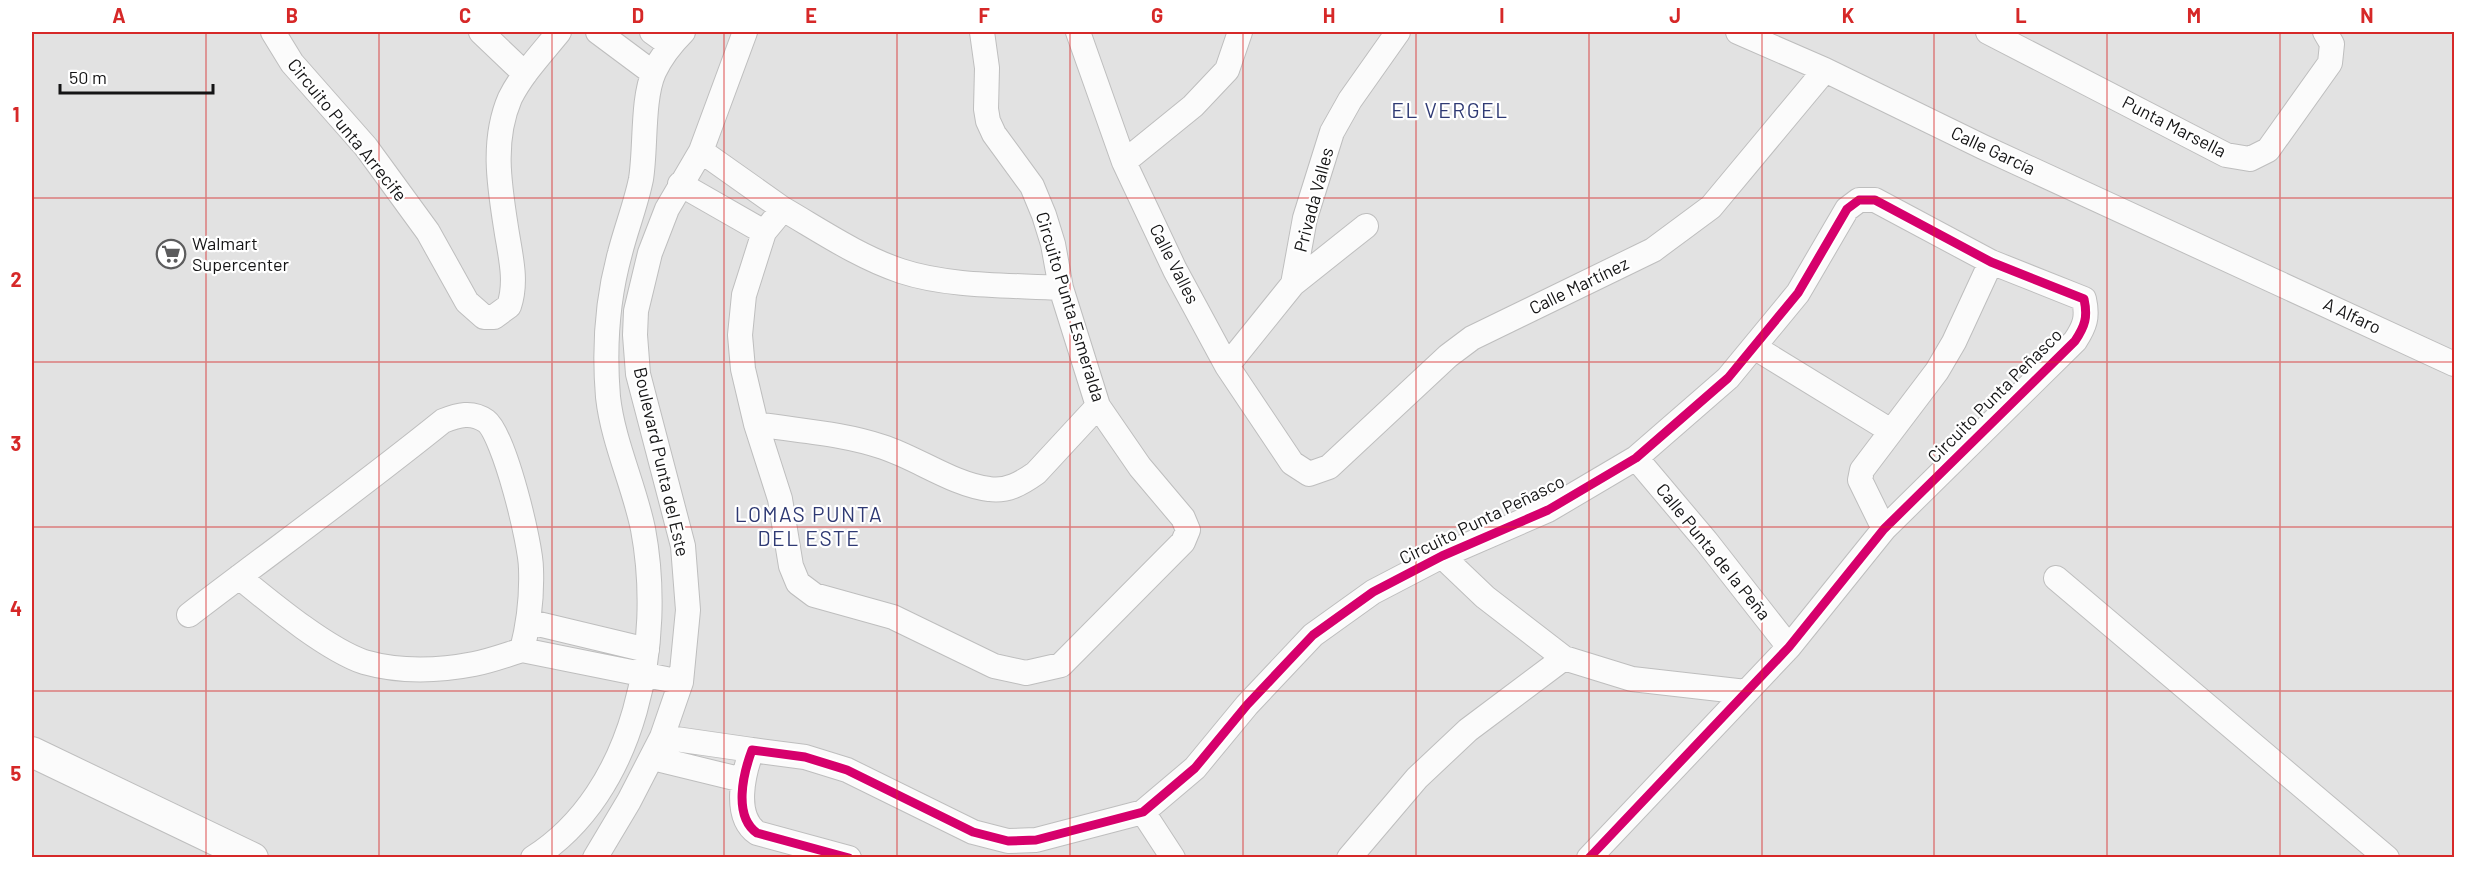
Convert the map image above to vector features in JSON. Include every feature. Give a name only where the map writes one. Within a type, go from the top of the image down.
[{"type":"street","name":"Circuito Punta Arrecife","points":[[273,32],[292,63],[366,147],[428,232],[467,302],[484,317],[494,317],[509,306],[513,297],[513,268],[497,168],[505,117],[510,99],[525,74],[559,32]]},
{"type":"street","points":[[481,32],[525,74]]},
{"type":"street","points":[[598,32],[653,73]]},
{"type":"street","name":"Boulevard Punta del Este","points":[[595,858],[658,748],[681,682],[688,610],[683,546],[638,374],[636,311],[650,253],[667,209],[701,151],[736,51],[745,32]]},
{"type":"street","name":"Circuito Punta Esmeralda","points":[[764,232],[744,294],[740,335],[743,369],[756,424],[780,499],[791,566],[798,583],[814,595],[892,617],[994,666],[1026,673],[1060,664],[1183,542],[1188,530],[1183,518],[1140,467],[1098,406],[1062,288],[1053,244],[1032,186],[994,134],[988,121],[987,68],[982,32]]},
{"type":"street","name":"Calle Valles","points":[[1078,32],[1124,162],[1175,270],[1227,366],[1292,463],[1309,474]]},
{"type":"street","points":[[1124,162],[1193,106],[1227,70],[1240,32]]},
{"type":"street","name":"Privada Valles","points":[[1227,366],[1293,284],[1305,218],[1332,132],[1350,100],[1398,32]]},
{"type":"street","name":"Calle García","points":[[1738,32],[1825,70],[1983,147],[2249,268]]},
{"type":"street","name":"Punta Marsella","points":[[1988,32],[2026,41],[2226,155],[2250,159],[2268,150],[2330,63],[2332,44],[2325,32]]},
{"type":"street","name":"Boulevard Punta del Este","points":[[533,858],[581,818],[611,772],[628,735],[644,676],[649,580],[643,530],[635,494],[608,399],[606,337],[619,256],[640,182],[653,73],[668,36]]},
{"type":"street","name":"Calle Martínez","points":[[1309,474],[1329,467],[1448,356],[1472,338],[1653,250],[1711,207],[1825,70]]},
{"type":"street","points":[[701,151],[783,209],[862,255],[902,272],[944,280],[1062,288]]},
{"type":"street","points":[[680,184],[764,232],[783,209]]},
{"type":"street","name":"Circuito Punta Peñasco","points":[[658,748],[752,750],[805,757],[847,770],[973,832],[1008,841],[1036,840],[1143,812],[1195,768],[1247,705],[1313,635],[1373,592],[1443,556],[1548,510],[1636,458],[1728,378],[1798,293],[1847,208],[1859,200],[1875,200],[1990,262],[2084,299],[2087,313],[2085,326],[2075,341],[1884,529],[1789,647],[1589,858]]},
{"type":"street","points":[[1293,284],[1366,226]]},
{"type":"street","points":[[1884,529],[1860,480],[1862,470],[1937,371],[1954,342],[1990,262]]},
{"type":"street","name":"A Alfaro","points":[[2249,268],[2454,364]]},
{"type":"street","points":[[1754,347],[1891,431]]},
{"type":"street","points":[[756,424],[861,441],[900,453],[959,480],[989,489],[1008,489],[1024,482],[1036,473],[1098,406]]},
{"type":"street","points":[[189,615],[349,497],[443,421],[456,416],[476,416],[489,423],[500,442],[526,537],[531,566],[530,622],[522,650]]},
{"type":"street","name":"Calle Punta de la Peña","points":[[1636,458],[1706,541],[1789,647]]},
{"type":"street","points":[[635,494],[666,484]]},
{"type":"street","points":[[1443,556],[1485,597],[1564,658],[1632,679],[1746,692]]},
{"type":"street","points":[[239,577],[268,601],[342,652],[364,662],[395,669],[426,669],[474,664],[522,650],[681,682]]},
{"type":"street","points":[[2056,578],[2387,858]]},
{"type":"street","points":[[530,622],[647,650]]},
{"type":"street","points":[[1349,858],[1417,778],[1468,730],[1564,658]]},
{"type":"street","points":[[658,748],[743,780]]},
{"type":"street","points":[[752,750],[743,780],[745,818],[750,828],[757,833],[849,858]]},
{"type":"street","points":[[32,752],[253,858]]},
{"type":"street","points":[[1143,812],[1173,858]]},
{"type":"cycle path","points":[[849,858],[757,833],[750,826],[742,806],[742,794],[752,750],[805,757],[847,770],[973,832],[1008,841],[1036,840],[1143,812],[1195,768],[1247,705],[1313,635],[1373,592],[1442,556],[1548,510],[1636,458],[1728,378],[1798,293],[1847,209],[1859,200],[1875,200],[1991,262],[2084,299],[2085,321],[2075,341],[1884,529],[1789,647],[1589,858]]},
{"type":"place","name":"Walmart Supercenter","points":[[171,254]]},
{"type":"district","name":"EL VERGEL","points":[[1450,111]]},
{"type":"district","name":"LOMAS PUNTA DEL ESTE","points":[[809,527]]}]
